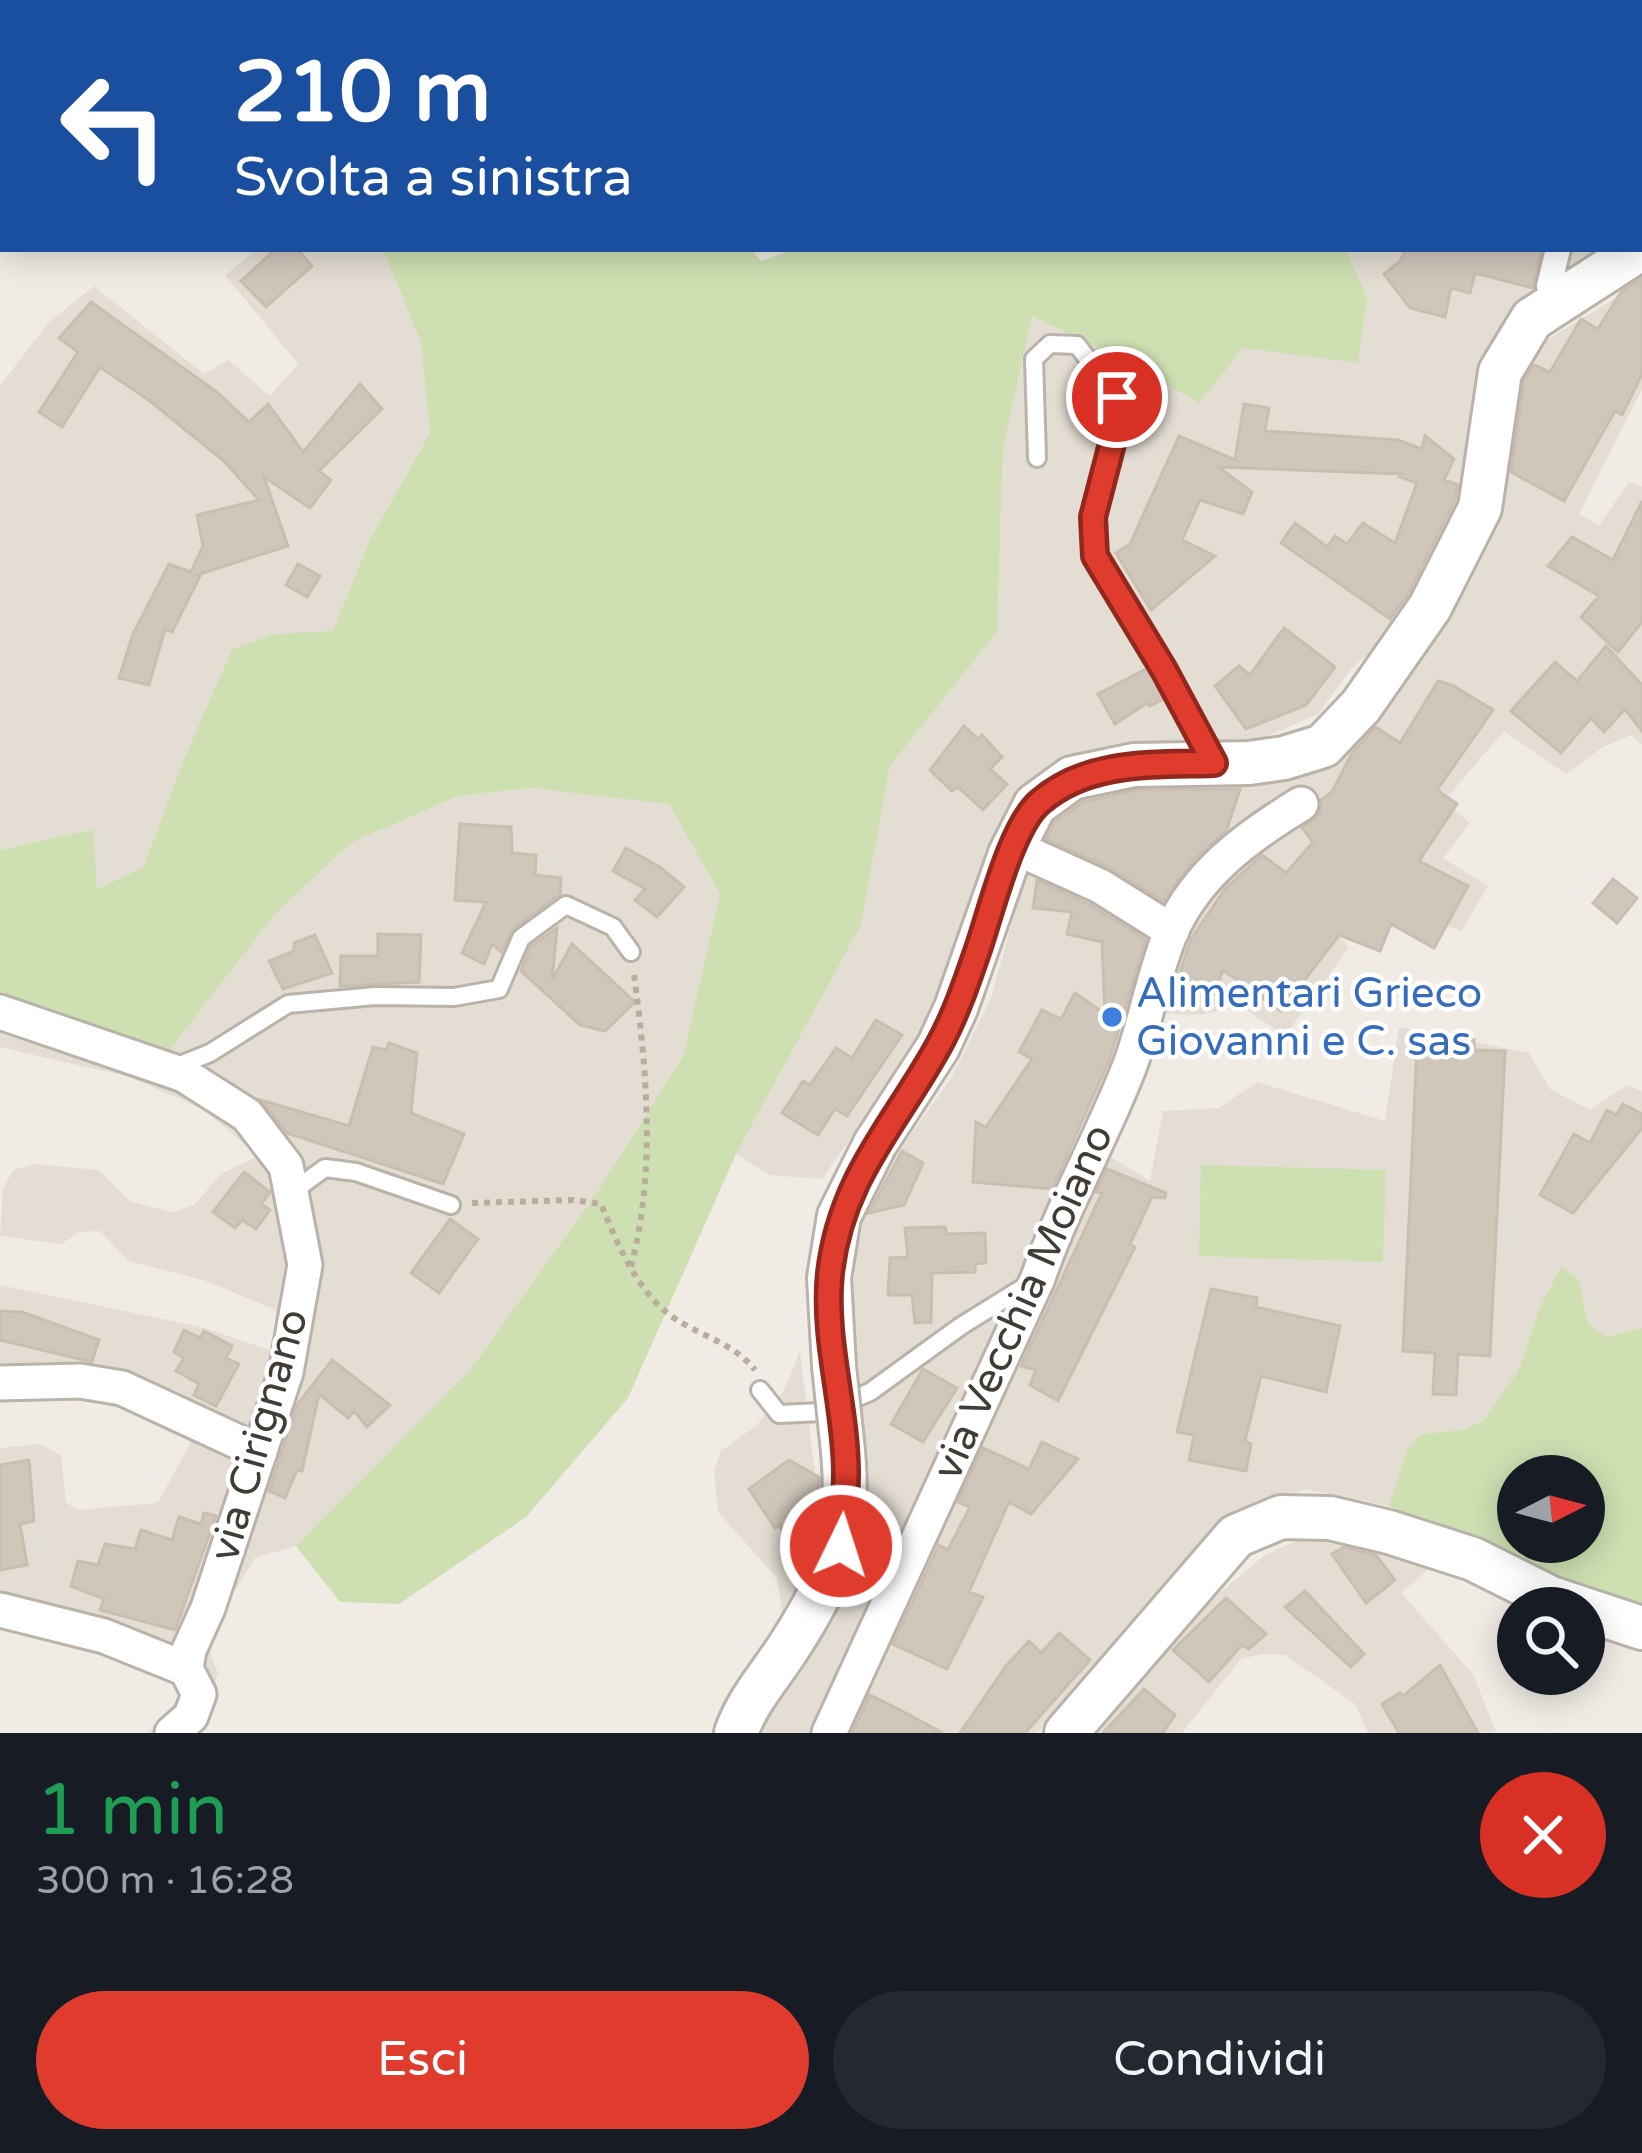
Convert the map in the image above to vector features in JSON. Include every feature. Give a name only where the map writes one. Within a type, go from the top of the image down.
[{"type":"street","points":[[1549,286],[1557,252]]},
{"type":"street","points":[[736,1733],[745,1709],[790,1646],[841,1546],[846,1472],[830,1278],[839,1216],[875,1144],[938,1047],[1014,847],[1035,805],[1072,778],[1134,765],[1284,758],[1323,746],[1361,706],[1430,607],[1480,508],[1500,372],[1532,319],[1636,252]]},
{"type":"street","name":"via Vecchia Moiano","points":[[829,1733],[1038,1278],[1060,1214],[1130,1065],[1172,931],[1207,876],[1252,833],[1301,804]]},
{"type":"street","points":[[1014,847],[1100,886],[1172,931]]},
{"type":"street","name":"via Cirignano","points":[[0,1012],[170,1070],[247,1115],[286,1166],[305,1265],[286,1372],[186,1669],[199,1694],[191,1716],[172,1733]]},
{"type":"street","points":[[0,1383],[80,1381],[122,1388],[260,1452]]},
{"type":"street","points":[[1066,1733],[1236,1536],[1281,1517],[1330,1518],[1389,1532],[1473,1558],[1530,1587]]},
{"type":"street","points":[[0,1610],[104,1636],[186,1669]]},
{"type":"street","points":[[1605,1615],[1642,1628]]},
{"type":"lane","points":[[1037,458],[1034,359],[1050,344],[1077,345],[1120,406],[1093,517],[1095,556],[1214,763]]},
{"type":"lane","points":[[170,1070],[209,1053],[288,1004],[375,996],[454,997],[499,989],[521,938],[566,905],[613,927],[632,952]]},
{"type":"lane","points":[[292,1192],[325,1168],[356,1172],[452,1205]]},
{"type":"lane","points":[[760,1390],[779,1414],[822,1412],[870,1392],[1038,1278]]},
{"type":"path","points":[[631,1268],[643,1221],[649,1142],[632,952]]},
{"type":"path","points":[[452,1205],[532,1200],[601,1204],[631,1268],[672,1317],[743,1354],[757,1371],[760,1390]]},
{"type":"shaded area","points":[[254,252],[384,252],[421,343],[430,433],[370,539],[333,632],[274,634],[232,649],[143,868],[97,889],[92,829],[0,850],[0,386],[49,322],[94,286],[204,374],[228,360],[270,396],[298,364],[225,275]]},
{"type":"shaded area","points":[[1346,252],[1602,252],[1508,316],[1494,355],[1475,504],[1392,633],[1350,670],[1318,714],[1254,742],[1091,760],[951,967],[918,1043],[822,1179],[769,1175],[736,1154],[861,925],[890,766],[997,632],[1003,449],[1032,315],[1107,351],[1243,347],[1366,297]]},
{"type":"shaded area","points":[[1642,282],[1642,389],[1579,514],[1599,525],[1629,482],[1642,487],[1642,745],[1631,735],[1603,747],[1566,774],[1504,731],[1444,801],[1470,823],[1443,858],[1488,886],[1461,931],[1362,894],[1333,930],[1349,947],[1285,1036],[1242,1007],[1197,1015],[1163,1013],[1107,1155],[1150,1181],[1163,1111],[1219,1108],[1257,1082],[1385,1121],[1399,1027],[1529,1053],[1550,1089],[1590,1110],[1627,1085],[1642,1091],[1642,1328],[1605,1337],[1588,1324],[1579,1282],[1562,1267],[1539,1308],[1518,1371],[1483,1421],[1463,1430],[1421,1434],[1407,1449],[1389,1506],[1306,1489],[1257,1505],[1219,1539],[1037,1733],[755,1733],[835,1619],[852,1556],[846,1261],[864,1199],[950,1080],[991,998],[1025,875],[1054,825],[1068,808],[1128,790],[1287,782],[1344,753],[1537,346]]},
{"type":"shaded area","points":[[530,788],[669,803],[720,894],[683,1056],[598,1191],[470,1370],[296,1546],[255,1558],[226,1605],[209,1650],[218,1673],[197,1733],[147,1733],[185,1695],[163,1674],[71,1638],[0,1624],[0,1448],[41,1444],[61,1456],[66,1502],[77,1510],[158,1503],[191,1442],[97,1398],[0,1397],[0,1285],[205,1328],[272,1351],[276,1310],[206,1281],[129,1261],[100,1231],[79,1232],[61,1244],[0,1236],[3,1189],[13,1170],[34,1164],[99,1170],[131,1202],[173,1212],[194,1205],[221,1174],[258,1156],[203,1109],[129,1077],[0,1047],[0,991],[168,1052],[276,913],[351,843],[458,796]]},
{"type":"shaded area","points":[[800,1351],[815,1474],[805,1575],[782,1613],[777,1578],[718,1512],[714,1470],[721,1451],[757,1425],[784,1391]]},
{"type":"shaded area","points":[[1308,1536],[1351,1539],[1432,1566],[1401,1593],[1473,1674],[1496,1732],[1368,1733],[1355,1704],[1285,1655],[1263,1654],[1241,1659],[1182,1733],[1088,1733],[1217,1595],[1265,1555]]},
{"type":"green space","points":[[384,252],[754,252],[761,261],[786,252],[1346,252],[1367,297],[1358,363],[1243,348],[1199,403],[1032,316],[1003,449],[997,632],[890,766],[861,925],[736,1154],[628,1398],[526,1517],[399,1604],[340,1602],[296,1546],[470,1370],[598,1191],[683,1056],[720,894],[669,804],[530,788],[458,796],[351,843],[276,913],[168,1052],[0,991],[0,850],[93,829],[97,889],[143,868],[232,649],[274,634],[333,631],[370,539],[430,433],[421,343]]},
{"type":"green space","points":[[1201,1165],[1386,1170],[1383,1262],[1199,1256]]},
{"type":"green space","points":[[1562,1266],[1579,1281],[1588,1324],[1606,1337],[1642,1328],[1642,1608],[1605,1600],[1605,1587],[1569,1587],[1516,1563],[1605,1563],[1605,1455],[1497,1455],[1497,1555],[1389,1506],[1407,1449],[1421,1434],[1463,1430],[1483,1421],[1518,1371],[1539,1308]]},
{"type":"building","points":[[273,252],[300,252],[312,266],[266,307],[241,281]]},
{"type":"building","points":[[1404,252],[1540,252],[1533,288],[1475,273],[1470,293],[1451,288],[1445,317],[1410,308],[1384,274]]},
{"type":"building","points":[[1642,278],[1642,374],[1622,415],[1615,411],[1564,501],[1511,472],[1524,381],[1534,365],[1550,372],[1581,319],[1598,329],[1621,292]]},
{"type":"building","points":[[91,302],[218,393],[249,422],[268,404],[303,452],[360,384],[382,409],[319,471],[331,480],[310,508],[264,477],[288,546],[196,575],[200,576],[172,632],[165,629],[149,685],[119,678],[133,634],[169,564],[191,572],[203,546],[197,515],[259,500],[225,462],[100,367],[62,427],[39,412],[78,352],[59,338]]},
{"type":"building","points":[[1244,404],[1269,408],[1265,431],[1398,440],[1422,449],[1425,436],[1454,459],[1444,480],[1458,485],[1455,500],[1408,594],[1390,619],[1281,543],[1295,523],[1327,547],[1335,536],[1347,544],[1363,523],[1395,543],[1417,483],[1400,477],[1402,474],[1218,467],[1252,492],[1243,514],[1200,500],[1182,540],[1215,556],[1151,610],[1116,553],[1130,544],[1179,436],[1235,460]]},
{"type":"building","points":[[1642,501],[1642,622],[1618,652],[1581,617],[1599,596],[1548,566],[1572,537],[1613,560]]},
{"type":"building","points":[[298,564],[320,576],[307,597],[286,585]]},
{"type":"building","points":[[1284,628],[1335,667],[1306,705],[1246,729],[1215,686],[1239,666],[1250,675]]},
{"type":"building","points":[[1606,646],[1642,685],[1642,731],[1625,709],[1604,732],[1591,718],[1561,753],[1511,711],[1555,662],[1577,681]]},
{"type":"building","points":[[1148,668],[1165,698],[1150,706],[1147,703],[1115,724],[1098,694]]},
{"type":"building","points":[[1438,681],[1493,710],[1437,790],[1457,804],[1419,861],[1468,886],[1434,948],[1391,924],[1380,951],[1339,935],[1281,1011],[1223,970],[1214,994],[1197,987],[1195,1002],[1172,997],[1191,939],[1225,889],[1262,855],[1286,873],[1313,842],[1302,828],[1319,815],[1321,800],[1332,792],[1352,753],[1376,727],[1400,743]]},
{"type":"building","points":[[964,726],[978,739],[982,735],[1002,757],[990,769],[1007,784],[983,810],[930,770]]},
{"type":"building","points":[[1240,789],[1227,829],[1193,861],[1163,901],[1109,867],[1046,839],[1055,822],[1083,802],[1137,790]]},
{"type":"building","points":[[460,824],[511,827],[512,853],[536,855],[535,875],[561,878],[560,894],[513,929],[501,952],[492,944],[484,964],[462,953],[486,902],[455,900]]},
{"type":"building","points":[[626,848],[684,887],[657,917],[635,900],[645,889],[613,871]]},
{"type":"building","points":[[1613,879],[1637,898],[1617,923],[1593,903]]},
{"type":"building","points":[[1037,880],[1146,939],[1110,1058],[1052,1189],[973,1182],[976,1122],[986,1127],[1032,1059],[1019,1052],[1042,1010],[1061,1019],[1075,993],[1105,1014],[1102,942],[1067,934],[1072,912],[1033,908]]},
{"type":"building","points":[[557,928],[552,980],[572,944],[635,1002],[605,1031],[580,1025],[521,971],[531,946]]},
{"type":"building","points":[[378,934],[421,935],[419,982],[340,986],[341,956],[378,956]]},
{"type":"building","points":[[315,935],[332,973],[283,989],[269,961]]},
{"type":"building","points":[[876,1020],[902,1035],[847,1116],[835,1109],[818,1135],[782,1113],[803,1081],[810,1085],[836,1048],[852,1058]]},
{"type":"building","points":[[1450,1039],[1474,1040],[1474,1050],[1505,1051],[1490,1356],[1458,1354],[1456,1395],[1433,1394],[1435,1353],[1403,1351],[1417,1046],[1450,1048]]},
{"type":"building","points":[[389,1043],[417,1053],[411,1113],[464,1134],[443,1184],[287,1133],[261,1100],[349,1126],[373,1047],[386,1050]]},
{"type":"building","points":[[1623,1104],[1642,1114],[1642,1128],[1573,1213],[1540,1195],[1574,1134],[1590,1143],[1607,1110],[1616,1115]]},
{"type":"building","points":[[902,1151],[923,1163],[904,1205],[869,1213]]},
{"type":"building","points":[[1107,1169],[1166,1193],[1165,1198],[1152,1197],[1130,1244],[1135,1247],[1058,1401],[1030,1385],[1036,1370],[1021,1366],[1102,1193],[1096,1192]]},
{"type":"building","points":[[244,1172],[270,1192],[261,1204],[270,1210],[256,1229],[242,1220],[235,1228],[213,1212]]},
{"type":"building","points":[[450,1219],[478,1239],[439,1293],[411,1273]]},
{"type":"building","points":[[945,1227],[947,1234],[985,1233],[986,1263],[975,1264],[975,1272],[932,1273],[931,1322],[915,1323],[912,1295],[888,1295],[890,1258],[908,1257],[905,1228]]},
{"type":"building","points":[[1211,1289],[1257,1298],[1256,1307],[1340,1326],[1326,1392],[1261,1376],[1245,1441],[1251,1444],[1246,1471],[1189,1460],[1194,1435],[1177,1432]]},
{"type":"building","points":[[0,1311],[22,1312],[99,1340],[92,1362],[0,1340]]},
{"type":"building","points":[[184,1330],[200,1338],[204,1331],[232,1346],[226,1358],[239,1364],[216,1406],[194,1395],[199,1384],[176,1371],[184,1358],[174,1352]]},
{"type":"building","points":[[332,1360],[390,1405],[367,1427],[354,1411],[348,1418],[319,1394],[302,1471],[297,1470],[285,1498],[269,1491],[297,1405]]},
{"type":"building","points":[[923,1369],[957,1388],[923,1442],[891,1424]]},
{"type":"building","points":[[1042,1442],[1078,1459],[1031,1514],[1009,1502],[969,1592],[983,1597],[947,1669],[893,1644],[939,1545],[948,1550],[970,1507],[958,1502],[983,1448],[1029,1469]]},
{"type":"building","points":[[29,1460],[34,1521],[20,1524],[27,1565],[0,1570],[0,1465]]},
{"type":"building","points":[[789,1460],[819,1477],[819,1493],[818,1509],[785,1534],[779,1525],[775,1528],[749,1489]]},
{"type":"building","points":[[204,1513],[216,1516],[175,1630],[100,1610],[104,1599],[71,1586],[78,1561],[98,1565],[105,1544],[135,1549],[141,1530],[172,1540],[179,1517],[201,1524]]},
{"type":"building","points":[[874,1546],[889,1553],[877,1579],[858,1567]]},
{"type":"building","points":[[1344,1547],[1376,1555],[1395,1580],[1366,1603],[1332,1554]]},
{"type":"building","points":[[1305,1591],[1364,1654],[1351,1667],[1285,1607]]},
{"type":"building","points":[[1226,1598],[1266,1634],[1249,1649],[1242,1645],[1209,1682],[1173,1650]]},
{"type":"building","points":[[1059,1633],[1090,1660],[1025,1733],[960,1733],[1029,1641],[1041,1653]]},
{"type":"building","points":[[1440,1665],[1478,1733],[1399,1733],[1382,1704],[1400,1693],[1403,1696]]},
{"type":"building","points":[[1144,1689],[1175,1715],[1163,1733],[1103,1733]]},
{"type":"building","points":[[870,1695],[900,1710],[943,1733],[852,1733]]},
{"type":"place","name":"Alimentari Grieco Giovanni e C. sas","points":[[1112,1017]]},
{"type":"route","points":[[841,1546],[846,1472],[830,1278],[839,1216],[875,1144],[938,1047],[956,1009],[1010,854],[1035,805],[1072,778],[1134,765],[1214,763],[1095,556],[1093,517],[1119,417],[1117,397]]}]
